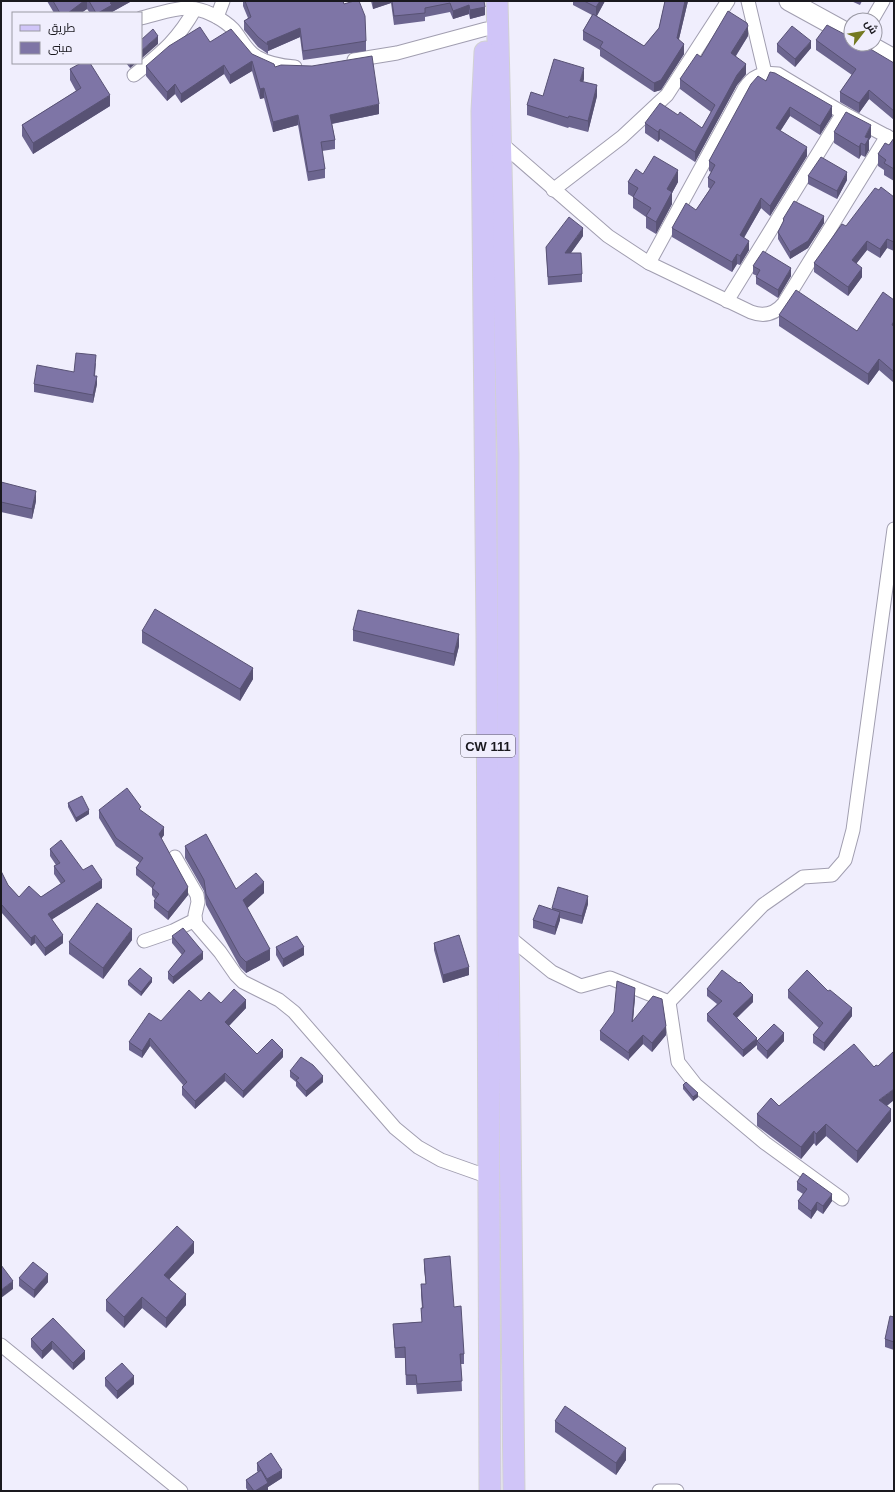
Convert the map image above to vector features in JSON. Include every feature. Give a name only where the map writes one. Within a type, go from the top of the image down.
[{"type":"main road","name":"CW 111","points":[[486,1],[482,111],[487,636],[490,1491]]},
{"type":"main road","name":"CW 111","points":[[498,1],[498,68],[502,144],[508,454],[508,936],[514,1491]]},
{"type":"street","points":[[217,17],[223,1]]},
{"type":"street","points":[[553,190],[622,137],[667,95],[728,1]]},
{"type":"street","points":[[748,1],[765,73]]},
{"type":"street","points":[[789,1],[843,31]]},
{"type":"street","points":[[877,12],[883,1]]},
{"type":"street","points":[[134,75],[168,48],[183,30],[196,9]]},
{"type":"street","points":[[142,18],[172,10],[196,9],[217,17],[233,29],[244,46],[256,57],[278,66],[305,67]]},
{"type":"street","points":[[343,62],[397,53],[486,29]]},
{"type":"street","points":[[881,52],[894,59]]},
{"type":"street","points":[[502,144],[526,164],[553,190],[608,236],[649,262],[727,301],[751,312],[763,315],[775,312],[780,308],[890,138],[843,113],[778,74],[765,73],[754,77],[744,89],[649,262]]},
{"type":"street","points":[[727,301],[843,113]]},
{"type":"street","points":[[669,1002],[763,905],[803,877],[832,875],[845,860],[853,830],[894,530]]},
{"type":"street","points":[[174,857],[197,895],[198,902],[195,920],[201,931],[220,952],[236,975],[243,982],[279,1000],[294,1012],[396,1128],[418,1147],[441,1160],[489,1177]]},
{"type":"street","points":[[144,941],[173,931],[195,920]]},
{"type":"street","points":[[508,936],[552,972],[580,986],[610,978],[669,1002]]},
{"type":"street","points":[[669,1002],[678,1062],[696,1085],[765,1143],[842,1199]]},
{"type":"street","points":[[1,1345],[181,1491]]},
{"type":"street","points":[[659,1491],[677,1491]]},
{"type":"building","points":[[53,1],[84,1],[69,12],[59,12]]},
{"type":"building","points":[[89,1],[114,1],[110,3],[112,5],[100,12],[95,12]]},
{"type":"building","points":[[245,1],[343,1],[344,4],[359,1],[365,16],[366,41],[303,51],[300,28],[267,42],[268,45],[258,37],[244,21],[251,17]]},
{"type":"building","points":[[392,1],[484,1],[485,7],[470,10],[469,5],[453,11],[450,3],[425,8],[425,13],[394,16]]},
{"type":"building","points":[[584,1],[600,1],[596,7]]},
{"type":"building","points":[[665,1],[685,1],[677,38],[684,44],[661,80],[654,83],[600,47],[603,42],[583,31],[593,14],[644,46],[659,28]]},
{"type":"building","points":[[728,11],[747,23],[748,26],[731,53],[746,64],[737,75],[695,152],[660,129],[658,132],[645,123],[660,103],[678,115],[680,112],[702,128],[715,105],[680,79],[697,54],[701,57]]},
{"type":"building","points":[[827,25],[843,33],[843,52],[875,52],[894,63],[894,111],[869,90],[859,103],[840,92],[856,69],[816,40]]},
{"type":"building","points":[[792,26],[811,41],[795,59],[777,44]]},
{"type":"building","points":[[200,27],[210,42],[231,29],[252,54],[274,64],[275,67],[281,65],[312,66],[372,56],[379,104],[330,115],[335,140],[321,142],[325,169],[308,172],[298,115],[273,122],[264,88],[260,89],[252,61],[230,75],[224,65],[181,94],[175,84],[167,92],[146,66],[169,46]]},
{"type":"building","points":[[153,29],[158,36],[142,50],[142,39]]},
{"type":"building","points":[[554,59],[584,68],[580,81],[597,85],[588,121],[569,116],[568,118],[527,105],[531,92],[543,96]]},
{"type":"building","points":[[79,64],[91,64],[110,95],[33,143],[22,125],[81,88],[70,69]]},
{"type":"building","points":[[770,72],[775,73],[832,106],[820,126],[790,107],[776,128],[807,147],[770,206],[761,198],[740,235],[749,241],[740,256],[737,254],[732,262],[672,228],[686,203],[696,210],[715,182],[708,178],[715,165],[709,161],[751,84],[758,76],[766,81]]},
{"type":"building","points":[[846,112],[871,125],[865,137],[869,138],[865,145],[861,143],[859,147],[834,132]]},
{"type":"building","points":[[894,138],[894,169],[884,163],[886,160],[878,154],[885,143],[889,145]]},
{"type":"building","points":[[654,156],[678,170],[667,189],[672,192],[656,222],[646,216],[651,208],[633,197],[638,188],[628,182],[636,169],[643,174]]},
{"type":"building","points":[[821,157],[847,172],[837,191],[808,176]]},
{"type":"building","points":[[881,187],[894,197],[894,242],[887,239],[880,249],[867,241],[852,260],[862,268],[848,287],[814,263],[842,224],[846,226],[875,188],[879,190]]},
{"type":"building","points":[[794,201],[824,216],[808,241],[790,252],[778,232],[784,220],[783,219]]},
{"type":"building","points":[[569,217],[583,228],[565,253],[581,253],[582,274],[548,277],[546,247]]},
{"type":"building","points":[[763,251],[791,268],[778,290],[756,277],[760,270],[753,266]]},
{"type":"building","points":[[796,290],[857,331],[883,292],[894,300],[894,321],[892,325],[894,326],[894,372],[879,359],[868,374],[779,315]]},
{"type":"building","points":[[76,353],[96,355],[94,376],[97,376],[93,395],[34,384],[37,365],[74,372]]},
{"type":"building","points":[[1,482],[36,491],[32,509],[1,502]]},
{"type":"building","points":[[155,609],[253,668],[240,689],[142,631]]},
{"type":"building","points":[[358,610],[459,634],[454,654],[353,630]]},
{"type":"building","points":[[127,788],[141,807],[139,809],[164,827],[159,834],[188,887],[168,912],[154,901],[159,894],[152,888],[155,883],[136,868],[143,858],[116,838],[99,810]]},
{"type":"building","points":[[82,796],[89,810],[76,818],[68,803]]},
{"type":"building","points":[[206,834],[236,889],[256,873],[264,882],[243,900],[270,949],[246,962],[240,956],[206,894],[204,880],[185,846]]},
{"type":"building","points":[[61,840],[83,870],[92,865],[102,880],[48,914],[63,935],[45,948],[35,935],[31,938],[1,904],[1,871],[8,885],[19,897],[29,886],[41,897],[65,881],[54,866],[60,863],[50,849]]},
{"type":"building","points":[[558,887],[588,896],[582,916],[552,908]]},
{"type":"building","points":[[97,903],[132,929],[103,968],[69,942]]},
{"type":"building","points":[[539,905],[560,912],[555,927],[533,920]]},
{"type":"building","points":[[183,928],[203,952],[173,977],[168,972],[185,951],[172,936]]},
{"type":"building","points":[[459,935],[469,967],[443,975],[434,943]]},
{"type":"building","points":[[297,936],[304,947],[283,959],[276,947]]},
{"type":"building","points":[[140,968],[152,978],[141,992],[128,981]]},
{"type":"building","points":[[722,970],[739,983],[740,982],[753,995],[733,1014],[757,1038],[743,1050],[707,1014],[722,1001],[707,989]]},
{"type":"building","points":[[807,970],[828,991],[830,990],[852,1008],[824,1043],[813,1035],[823,1023],[788,990]]},
{"type":"building","points":[[617,981],[635,988],[632,1022],[653,996],[662,999],[666,1026],[652,1043],[643,1035],[629,1050],[629,1053],[600,1031],[614,1012]]},
{"type":"building","points":[[234,989],[246,1000],[225,1022],[257,1054],[272,1039],[283,1050],[243,1091],[225,1073],[195,1101],[182,1087],[187,1082],[150,1038],[142,1051],[129,1042],[149,1013],[161,1021],[189,990],[201,1001],[209,992],[221,1003]]},
{"type":"building","points":[[774,1024],[784,1033],[767,1051],[757,1041]]},
{"type":"building","points":[[854,1044],[874,1067],[876,1065],[878,1066],[894,1051],[894,1089],[879,1100],[891,1109],[857,1151],[826,1124],[816,1134],[814,1131],[801,1147],[757,1114],[771,1098],[779,1106]]},
{"type":"building","points":[[301,1057],[313,1065],[323,1076],[306,1091],[296,1080],[299,1078],[290,1071]]},
{"type":"building","points":[[686,1082],[698,1093],[693,1097],[683,1085]]},
{"type":"building","points":[[803,1173],[832,1194],[823,1206],[817,1202],[811,1211],[798,1201],[807,1189],[797,1182]]},
{"type":"building","points":[[177,1226],[194,1242],[164,1275],[186,1294],[166,1318],[142,1297],[124,1317],[106,1300]]},
{"type":"building","points":[[450,1256],[454,1307],[461,1306],[464,1354],[460,1354],[462,1381],[417,1384],[416,1375],[406,1375],[405,1347],[395,1348],[393,1324],[422,1322],[421,1308],[423,1308],[421,1284],[426,1284],[424,1259]]},
{"type":"building","points":[[33,1262],[48,1274],[34,1290],[19,1278]]},
{"type":"building","points":[[1,1265],[13,1281],[1,1290]]},
{"type":"building","points":[[890,1316],[894,1317],[894,1342],[885,1339]]},
{"type":"building","points":[[53,1318],[85,1351],[73,1363],[52,1341],[42,1351],[31,1339]]},
{"type":"building","points":[[122,1363],[134,1376],[117,1391],[105,1378]]},
{"type":"building","points":[[565,1406],[626,1448],[616,1463],[555,1421]]},
{"type":"building","points":[[271,1453],[282,1470],[267,1479],[257,1463]]},
{"type":"building","points":[[261,1470],[268,1483],[254,1491],[246,1480]]}]
